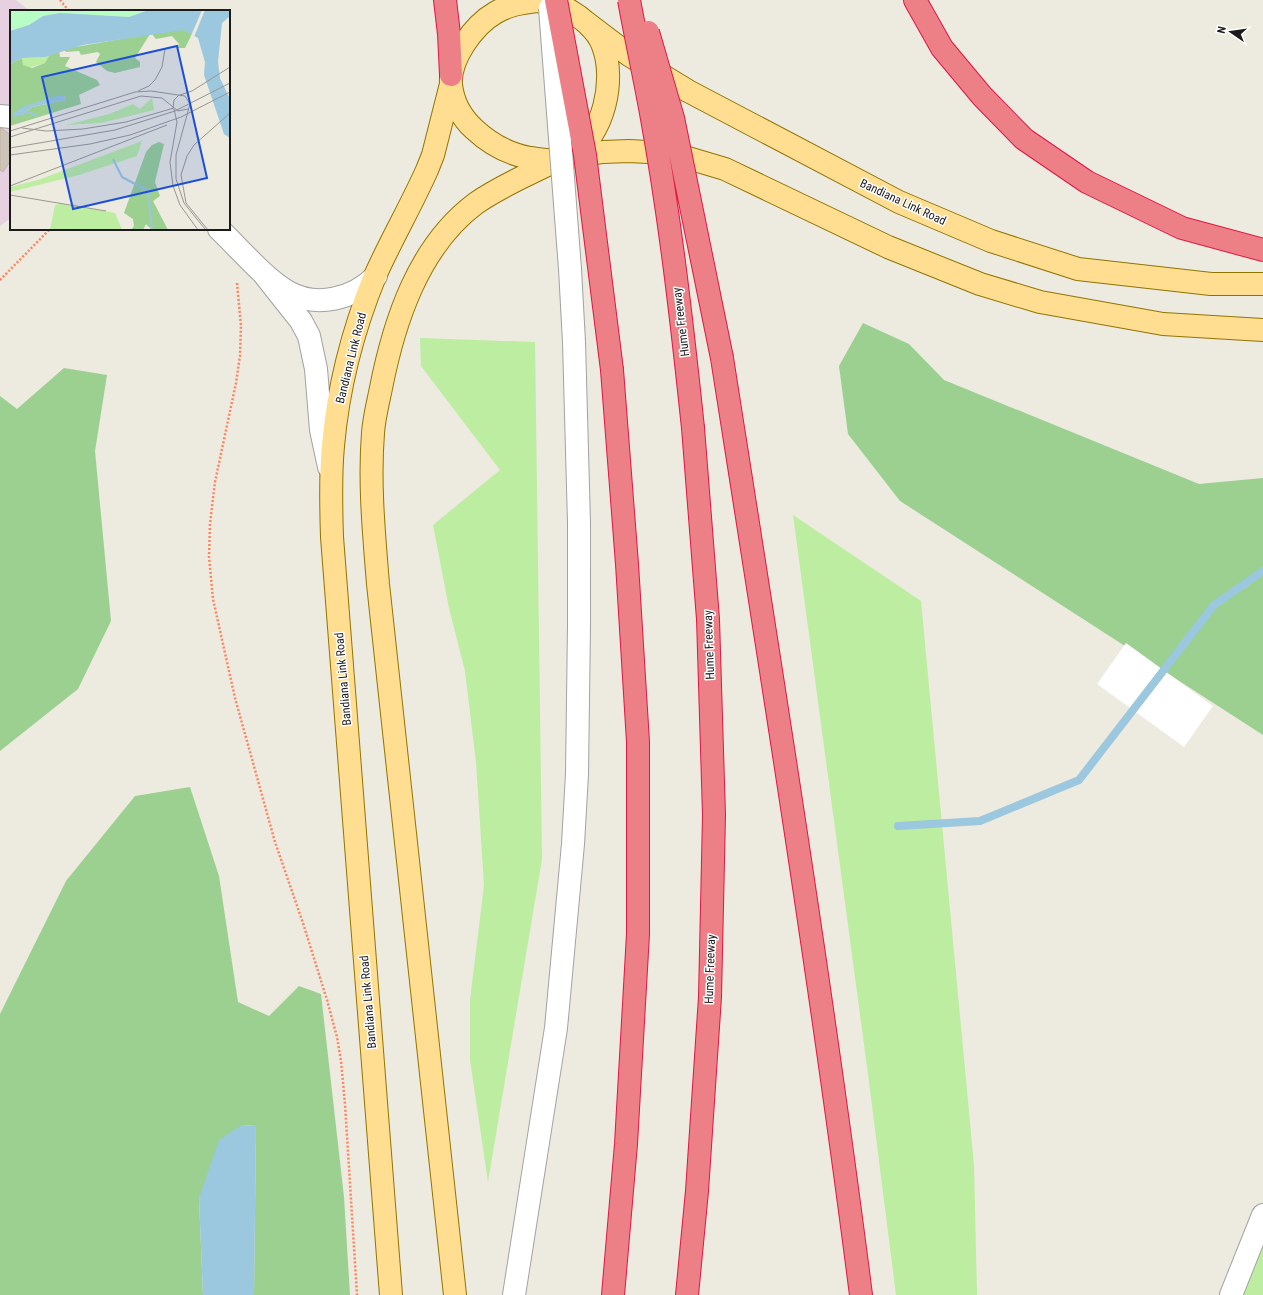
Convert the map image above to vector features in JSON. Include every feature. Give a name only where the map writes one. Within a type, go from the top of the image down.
[{"type":"highway","points":[[445,0],[449,34],[451,80]]},
{"type":"highway","points":[[556,0],[585,155],[612,370],[627,564],[638,742],[638,926],[626,1144],[613,1295]]},
{"type":"highway","name":"Hume Freeway","points":[[629,0],[651,113],[666,205],[685,352],[693,428],[708,619],[714,815],[710,996],[697,1191],[687,1295]]},
{"type":"highway","points":[[639,0],[673,118],[722,358],[809,918],[842,1141],[861,1295]]},
{"type":"highway","points":[[915,0],[942,48],[982,96],[1024,138],[1087,182],[1182,228],[1263,250]]},
{"type":"main road","name":"Bandiana Link Road","points":[[391,1295],[333,561],[331,476],[333,446],[343,380],[355,334],[376,276],[433,155],[456,60],[470,35],[482,22],[494,13],[505,8],[526,2],[547,2],[565,8],[629,55],[688,91],[899,202],[991,242],[1078,269],[1212,284],[1263,284]]},
{"type":"main road","points":[[455,1295],[378,584],[372,488],[373,432],[388,354],[398,324],[412,287],[439,240],[474,205],[494,192],[582,147],[590,138],[597,125],[604,107],[609,78],[607,62],[603,45],[591,28],[579,17]]},
{"type":"main road","points":[[451,80],[453,95],[457,106],[463,117],[472,128],[486,140],[501,149],[512,153],[537,159],[561,159],[603,152],[629,151],[666,153],[688,158],[725,169],[888,247],[980,284],[1033,300],[1163,324],[1263,330]]},
{"type":"street","points":[[514,1295],[556,1028],[572,852],[577,774],[580,625],[574,342],[549,0]]},
{"type":"street","points":[[0,116],[10,117]]},
{"type":"street","points":[[220,230],[264,273],[281,287],[293,294],[306,298],[324,300],[349,295],[365,286],[376,276]]},
{"type":"street","points":[[264,273],[301,321],[308,336],[316,369],[321,430],[331,476]]},
{"type":"street","points":[[1231,1295],[1263,1215]]},
{"type":"path","points":[[60,0],[68,10]]},
{"type":"path","points":[[0,280],[49,230]]},
{"type":"path","points":[[236,282],[241,326],[240,356],[236,384],[215,482],[210,524],[209,557],[213,599],[235,698],[275,842],[303,923],[337,1037],[345,1104],[357,1295]]},
{"type":"shaded area","points":[[0,0],[16,0],[29,10],[10,10],[10,219],[0,226]]},
{"type":"green space","points":[[863,323],[909,344],[944,380],[1199,484],[1263,478],[1263,735],[900,501],[848,434],[839,366]]},
{"type":"green space","points":[[420,338],[535,342],[542,859],[488,1182],[470,1060],[470,1000],[484,885],[476,762],[465,671],[449,608],[433,525],[500,470],[421,366]]},
{"type":"green space","points":[[64,368],[107,375],[95,451],[111,621],[78,689],[0,751],[0,396],[17,409]]},
{"type":"green space","points":[[793,515],[921,601],[974,1165],[977,1295],[896,1295]]},
{"type":"green space","points":[[190,787],[219,876],[238,1002],[269,1016],[299,986],[321,994],[344,1197],[350,1295],[254,1295],[256,1126],[242,1125],[199,1198],[203,1295],[0,1295],[0,1014],[66,881],[135,796]]},
{"type":"green space","points":[[1263,1241],[1263,1295],[1241,1295]]},
{"type":"water","points":[[242,1125],[256,1126],[254,1295],[203,1295],[199,1198],[219,1140]]},
{"type":"pier","points":[[1126,643],[1213,706],[1184,747],[1097,684]]},
{"type":"building","points":[[1,128],[10,134],[10,162],[3,172],[0,170]]},
{"type":"waterway","points":[[898,826],[980,821],[1079,780],[1214,605],[1263,571]]}]
